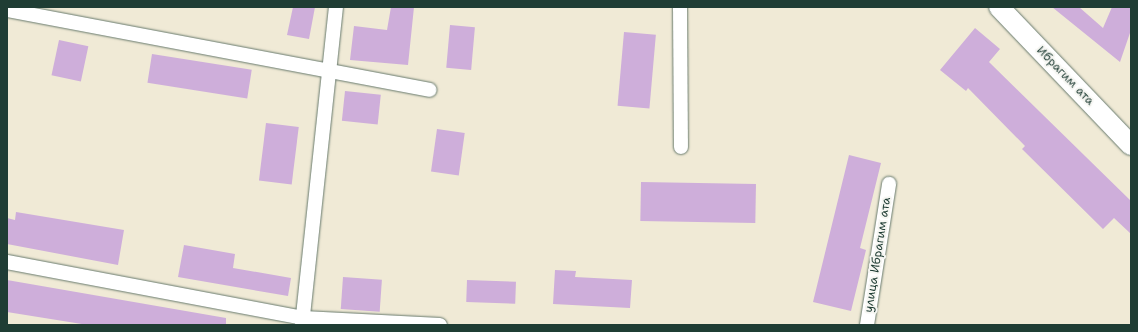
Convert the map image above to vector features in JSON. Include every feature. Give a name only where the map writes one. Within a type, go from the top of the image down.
[{"type":"street","points":[[303,322],[328,71],[336,7]]},
{"type":"street","points":[[680,7],[681,147]]},
{"type":"street","name":"Ибрагим ата","points":[[999,7],[1131,145]]},
{"type":"street","points":[[7,10],[429,90]]},
{"type":"street","name":"улица Ибрагим ата","points":[[867,325],[889,184]]},
{"type":"street","points":[[7,262],[303,322],[440,325]]},
{"type":"building","points":[[293,7],[315,7],[309,39],[287,35]]},
{"type":"building","points":[[391,7],[414,7],[408,65],[350,60],[354,26],[387,30]]},
{"type":"building","points":[[1052,7],[1079,7],[1103,28],[1112,7],[1131,7],[1131,30],[1120,62]]},
{"type":"building","points":[[450,25],[475,27],[471,70],[446,68]]},
{"type":"building","points":[[975,28],[1000,49],[989,62],[1131,201],[1131,234],[1114,218],[1103,229],[1022,149],[1025,146],[968,88],[966,91],[940,70]]},
{"type":"building","points":[[624,32],[656,35],[649,109],[618,106]]},
{"type":"building","points":[[59,40],[88,46],[81,81],[52,75]]},
{"type":"building","points":[[152,54],[252,70],[247,98],[147,83]]},
{"type":"building","points":[[345,91],[381,95],[378,125],[342,121]]},
{"type":"building","points":[[266,123],[299,127],[292,185],[259,181]]},
{"type":"building","points":[[437,129],[465,133],[459,175],[431,172]]},
{"type":"building","points":[[849,155],[881,163],[860,248],[866,250],[851,311],[813,302]]},
{"type":"building","points":[[641,182],[756,184],[755,223],[640,221]]},
{"type":"building","points":[[16,212],[124,230],[118,265],[7,244],[7,218],[15,220]]},
{"type":"building","points":[[184,245],[235,254],[233,268],[291,278],[288,296],[178,277]]},
{"type":"building","points":[[555,270],[576,271],[575,277],[632,280],[630,308],[553,304]]},
{"type":"building","points":[[343,277],[382,280],[380,312],[341,309]]},
{"type":"building","points":[[7,280],[226,318],[226,325],[88,325],[7,312]]},
{"type":"building","points":[[467,280],[516,282],[515,304],[466,302]]}]
